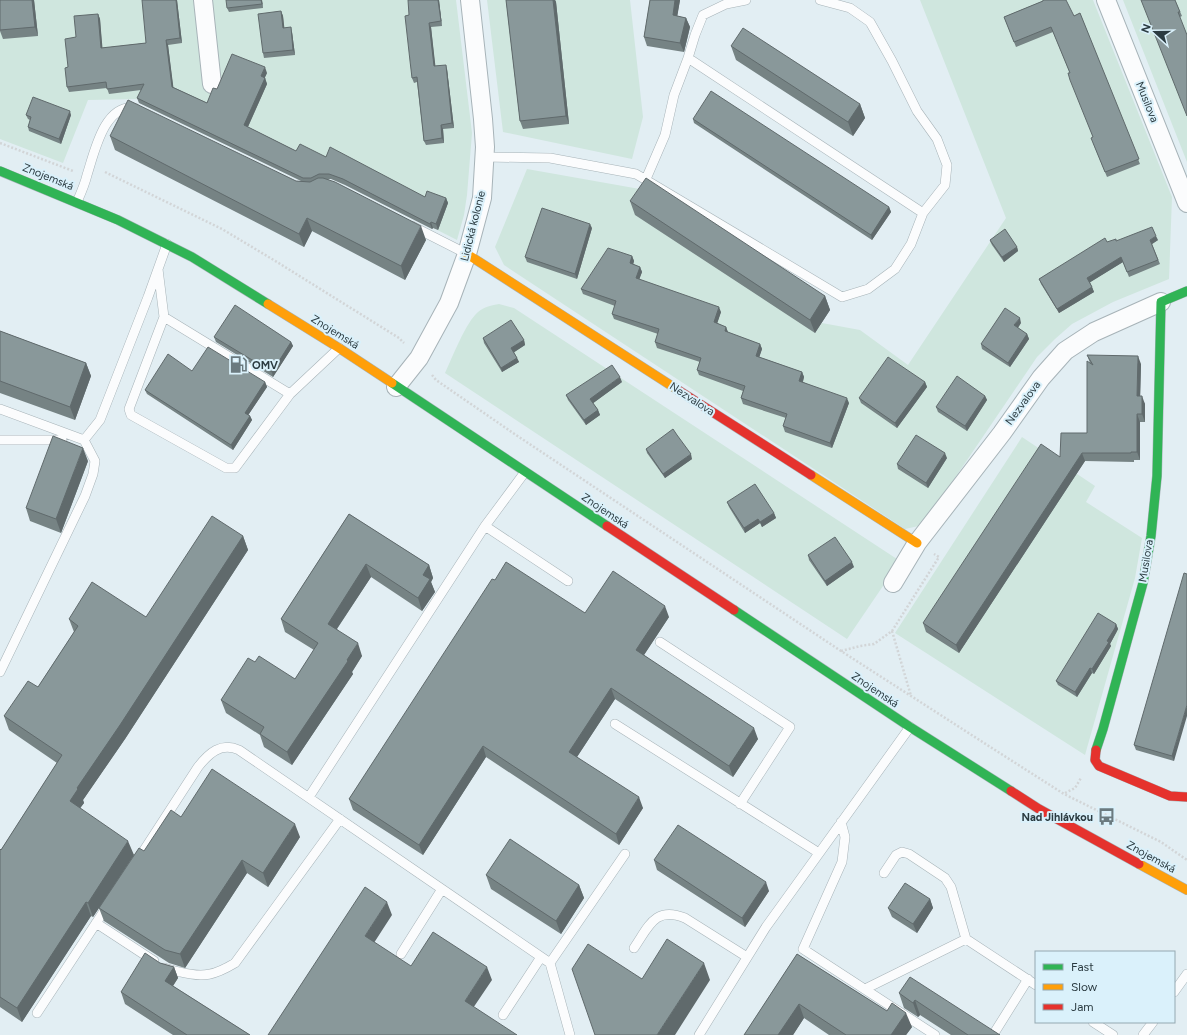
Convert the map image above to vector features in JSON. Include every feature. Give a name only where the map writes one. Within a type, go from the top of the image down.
[{"type":"main road","name":"Znojemská","points":[[0,171],[77,202],[192,257],[339,348],[910,727],[1039,809],[1187,890]]},
{"type":"main road","name":"Nezvalova","points":[[467,254],[917,543]]},
{"type":"main road","points":[[1161,302],[1187,291]]},
{"type":"main road","name":"Musilova","points":[[1161,302],[1157,476],[1151,536],[1143,582],[1105,722],[1095,752],[1095,760],[1099,766],[1170,796],[1187,797]]},
{"type":"street","points":[[203,0],[212,84]]},
{"type":"street","name":"Lidická kolonie","points":[[396,386],[419,358],[449,303],[467,254],[482,198],[485,147],[470,0]]},
{"type":"street","name":"Musilova","points":[[1106,0],[1187,203]]},
{"type":"street","name":"Nezvalova","points":[[893,583],[917,543],[1002,433],[1041,378],[1065,351],[1094,332],[1161,302]]},
{"type":"lane","points":[[646,179],[665,135],[674,95],[703,15],[726,4],[746,0]]},
{"type":"lane","points":[[484,157],[550,158],[636,174],[842,297],[868,289],[895,269],[910,244],[923,213],[945,185],[947,164],[937,139],[917,112],[892,61],[870,22],[850,8],[820,0]]},
{"type":"lane","points":[[688,58],[923,213]]},
{"type":"lane","points":[[77,202],[104,126],[115,112],[131,107],[138,108],[145,112]]},
{"type":"lane","points":[[405,222],[467,254]]},
{"type":"lane","points":[[84,440],[100,420],[167,244]]},
{"type":"lane","points":[[158,269],[164,317],[129,409],[131,415],[226,468],[235,468],[290,394],[339,348]]},
{"type":"lane","points":[[164,317],[290,394]]},
{"type":"lane","points":[[0,409],[84,440],[95,461],[93,474],[85,496],[4,654],[0,672]]},
{"type":"lane","points":[[0,440],[84,440]]},
{"type":"lane","points":[[309,797],[485,526],[524,472]]},
{"type":"lane","points":[[485,526],[568,581]]},
{"type":"lane","points":[[660,642],[790,727],[740,804]]},
{"type":"lane","points":[[615,724],[819,854]]},
{"type":"lane","points":[[699,1035],[766,926],[910,727]]},
{"type":"lane","points":[[130,871],[198,767],[209,754],[222,748],[232,746],[309,797],[550,963],[570,1035]]},
{"type":"lane","points":[[96,923],[167,969],[190,975],[204,975],[220,972],[235,962],[340,819]]},
{"type":"lane","points":[[841,822],[845,837],[842,862],[803,949],[935,1035]]},
{"type":"lane","points":[[884,873],[896,855],[902,852],[909,854],[945,878],[951,888],[966,939],[1032,982],[993,1035]]},
{"type":"lane","points":[[550,963],[626,854]]},
{"type":"lane","points":[[401,954],[442,889]]},
{"type":"lane","points":[[37,1013],[113,897]]},
{"type":"lane","points":[[634,948],[653,920],[664,914],[675,914],[685,918],[747,957]]},
{"type":"lane","points":[[865,989],[966,939]]},
{"type":"lane","points":[[503,1015],[541,957]]},
{"type":"lane","points":[[1175,991],[1187,974]]},
{"type":"lane","points":[[1095,1023],[1113,1035]]},
{"type":"lane","points":[[1143,1035],[1152,1023]]},
{"type":"path","points":[[0,143],[87,176]]},
{"type":"path","points":[[90,165],[222,229],[399,338],[419,358],[436,380],[516,435],[841,651],[1064,794],[1160,842],[1187,860]]},
{"type":"path","points":[[841,651],[874,644],[892,631],[939,557],[917,543]]},
{"type":"path","points":[[892,631],[911,696]]},
{"type":"green space","points":[[0,0],[194,0],[204,84],[210,0],[456,0],[472,133],[467,195],[464,215],[457,240],[327,174],[141,99],[88,100],[63,163],[0,139]]},
{"type":"green space","points":[[487,0],[630,0],[643,117],[632,159],[503,132]]},
{"type":"green space","points":[[920,0],[1093,0],[1172,197],[1169,279],[1113,302],[1072,324],[1055,339],[1037,357],[923,525],[905,529],[504,265],[495,247],[527,169],[651,191],[815,333],[822,323],[860,330],[908,365],[1006,218]]},
{"type":"green space","points":[[1123,0],[1187,0],[1187,162]]},
{"type":"green space","points":[[499,304],[514,308],[900,561],[847,639],[445,373],[473,317],[483,309]]},
{"type":"green space","points":[[1022,437],[1095,486],[1086,502],[1142,538],[1135,578],[1085,755],[895,633]]},
{"type":"building","points":[[0,0],[32,0],[35,27],[0,30]]},
{"type":"building","points":[[142,0],[176,0],[180,38],[166,40],[172,87],[207,103],[213,88],[217,89],[232,54],[265,67],[261,76],[265,78],[244,125],[296,151],[300,144],[326,157],[330,147],[425,197],[427,191],[446,198],[436,224],[431,222],[430,224],[343,179],[329,174],[319,174],[311,178],[303,178],[137,98],[144,84],[107,89],[106,82],[67,87],[65,68],[68,67],[65,39],[76,37],[74,16],[98,14],[101,48],[146,43]]},
{"type":"building","points":[[226,0],[261,0],[262,4],[227,8]]},
{"type":"building","points":[[408,0],[438,0],[441,21],[429,23],[434,66],[446,65],[452,123],[441,125],[442,138],[424,141],[417,77],[412,78],[410,61],[405,16],[409,15]]},
{"type":"building","points":[[506,0],[553,0],[566,116],[520,121]]},
{"type":"building","points":[[650,0],[675,0],[673,15],[686,18],[680,43],[644,37]]},
{"type":"building","points":[[1043,0],[1066,0],[1074,16],[1080,13],[1139,159],[1105,172],[1091,138],[1093,137],[1070,80],[1068,73],[1070,73],[1051,27],[1014,42],[1004,17]]},
{"type":"building","points":[[1141,0],[1175,0],[1180,12],[1178,12],[1187,35],[1187,116]]},
{"type":"building","points":[[281,11],[283,28],[291,27],[293,50],[263,53],[258,14]]},
{"type":"building","points":[[743,28],[860,104],[848,122],[731,46]]},
{"type":"building","points":[[711,91],[889,207],[871,235],[693,119]]},
{"type":"building","points":[[33,97],[70,111],[59,139],[28,127],[31,117],[26,115]]},
{"type":"building","points":[[128,100],[296,181],[310,182],[318,178],[323,178],[335,182],[421,226],[401,266],[307,218],[299,234],[110,136]]},
{"type":"building","points":[[646,178],[825,296],[810,320],[630,201]]},
{"type":"building","points":[[542,208],[590,224],[575,274],[525,257]]},
{"type":"building","points":[[1152,227],[1156,236],[1150,240],[1158,260],[1127,272],[1121,257],[1087,278],[1092,287],[1057,309],[1039,279],[1105,238],[1107,242],[1116,239],[1116,241]]},
{"type":"building","points":[[1005,229],[1017,247],[1002,257],[990,240]]},
{"type":"building","points":[[608,248],[632,256],[630,263],[640,267],[636,278],[719,307],[714,322],[726,327],[725,331],[760,344],[756,356],[802,372],[799,381],[847,398],[830,443],[783,426],[787,414],[741,398],[745,386],[697,370],[701,358],[655,342],[659,329],[612,314],[616,301],[581,289]]},
{"type":"building","points":[[235,305],[291,342],[272,372],[214,337]]},
{"type":"building","points":[[1005,308],[1020,318],[1014,325],[1027,334],[1008,363],[981,344]]},
{"type":"building","points":[[511,320],[524,340],[511,348],[517,358],[501,368],[483,338]]},
{"type":"building","points":[[0,331],[86,363],[70,407],[0,381]]},
{"type":"building","points":[[208,347],[265,382],[245,413],[250,416],[231,445],[145,390],[168,354],[192,371]]},
{"type":"building","points":[[1087,355],[1138,356],[1137,396],[1142,396],[1142,414],[1137,414],[1137,452],[1082,453],[956,645],[923,623],[1041,444],[1060,457],[1061,433],[1087,433],[1087,361],[1093,365]]},
{"type":"building","points":[[888,357],[925,382],[895,423],[859,398]]},
{"type":"building","points":[[612,365],[620,377],[590,399],[598,410],[584,420],[566,395]]},
{"type":"building","points":[[957,376],[985,396],[965,426],[936,407]]},
{"type":"building","points":[[673,429],[691,454],[663,474],[646,449]]},
{"type":"building","points":[[916,435],[945,453],[926,483],[897,464]]},
{"type":"building","points":[[53,436],[83,448],[56,519],[26,508]]},
{"type":"building","points":[[755,484],[774,513],[760,522],[758,519],[744,528],[727,502]]},
{"type":"building","points":[[349,514],[429,565],[423,575],[430,579],[418,598],[366,564],[328,624],[358,643],[347,660],[348,661],[287,752],[260,734],[264,727],[221,700],[248,658],[255,662],[259,656],[295,679],[318,643],[281,619]]},
{"type":"building","points":[[212,516],[243,536],[120,725],[77,788],[78,789],[70,801],[128,841],[88,903],[86,902],[17,1008],[0,997],[0,849],[1,850],[62,755],[4,716],[28,681],[38,687],[78,626],[69,619],[92,582],[146,617]]},
{"type":"building","points":[[835,537],[852,562],[825,581],[808,555]]},
{"type":"building","points":[[506,562],[585,613],[613,571],[665,606],[636,650],[754,728],[729,766],[611,688],[569,752],[639,797],[616,834],[483,746],[419,845],[349,799],[492,579],[495,580]]},
{"type":"building","points":[[1184,573],[1187,574],[1187,705],[1172,756],[1134,745]]},
{"type":"building","points":[[1098,613],[1116,624],[1115,628],[1107,641],[1109,642],[1075,692],[1056,681]]},
{"type":"building","points":[[212,769],[295,824],[263,873],[242,860],[180,954],[165,950],[99,908],[139,848],[144,851],[171,810],[181,817]]},
{"type":"building","points":[[678,825],[766,882],[742,918],[654,860]]},
{"type":"building","points":[[510,839],[579,885],[556,921],[486,875]]},
{"type":"building","points":[[905,883],[930,899],[913,924],[888,908]]},
{"type":"building","points":[[365,887],[387,902],[365,936],[411,966],[433,932],[487,967],[465,1001],[517,1035],[268,1035]]},
{"type":"building","points":[[667,939],[704,963],[657,1035],[595,1035],[572,969],[588,944],[642,979]]},
{"type":"building","points":[[145,953],[160,963],[174,967],[165,981],[250,1035],[187,1035],[121,992]]},
{"type":"building","points":[[797,954],[887,1011],[892,1003],[906,1013],[891,1035],[846,1035],[799,1004],[778,1035],[744,1035]]},
{"type":"building","points":[[910,977],[1000,1035],[968,1035],[915,1000],[913,1003],[899,993]]},
{"type":"traffic: fast","points":[[0,171],[118,220],[192,257],[268,304]]},
{"type":"traffic: fast","points":[[1096,750],[1143,583],[1151,536],[1157,476],[1161,302],[1187,291]]},
{"type":"traffic: fast","points":[[392,383],[607,526]]},
{"type":"traffic: fast","points":[[734,610],[910,727],[1011,791]]},
{"type":"traffic: slow","points":[[467,254],[678,390]]},
{"type":"traffic: slow","points":[[268,304],[392,383]]},
{"type":"traffic: slow","points":[[811,475],[917,543]]},
{"type":"traffic: slow","points":[[1139,864],[1187,890]]},
{"type":"traffic: jam","points":[[678,390],[811,475]]},
{"type":"traffic: jam","points":[[607,526],[734,610]]},
{"type":"traffic: jam","points":[[1096,750],[1095,760],[1099,766],[1170,796],[1187,797]]},
{"type":"traffic: jam","points":[[1011,791],[1039,809],[1139,864]]},
{"type":"place","name":"OMV","points":[[239,365]]},
{"type":"place","name":"Nad Jihlávkou","points":[[1106,817]]}]
